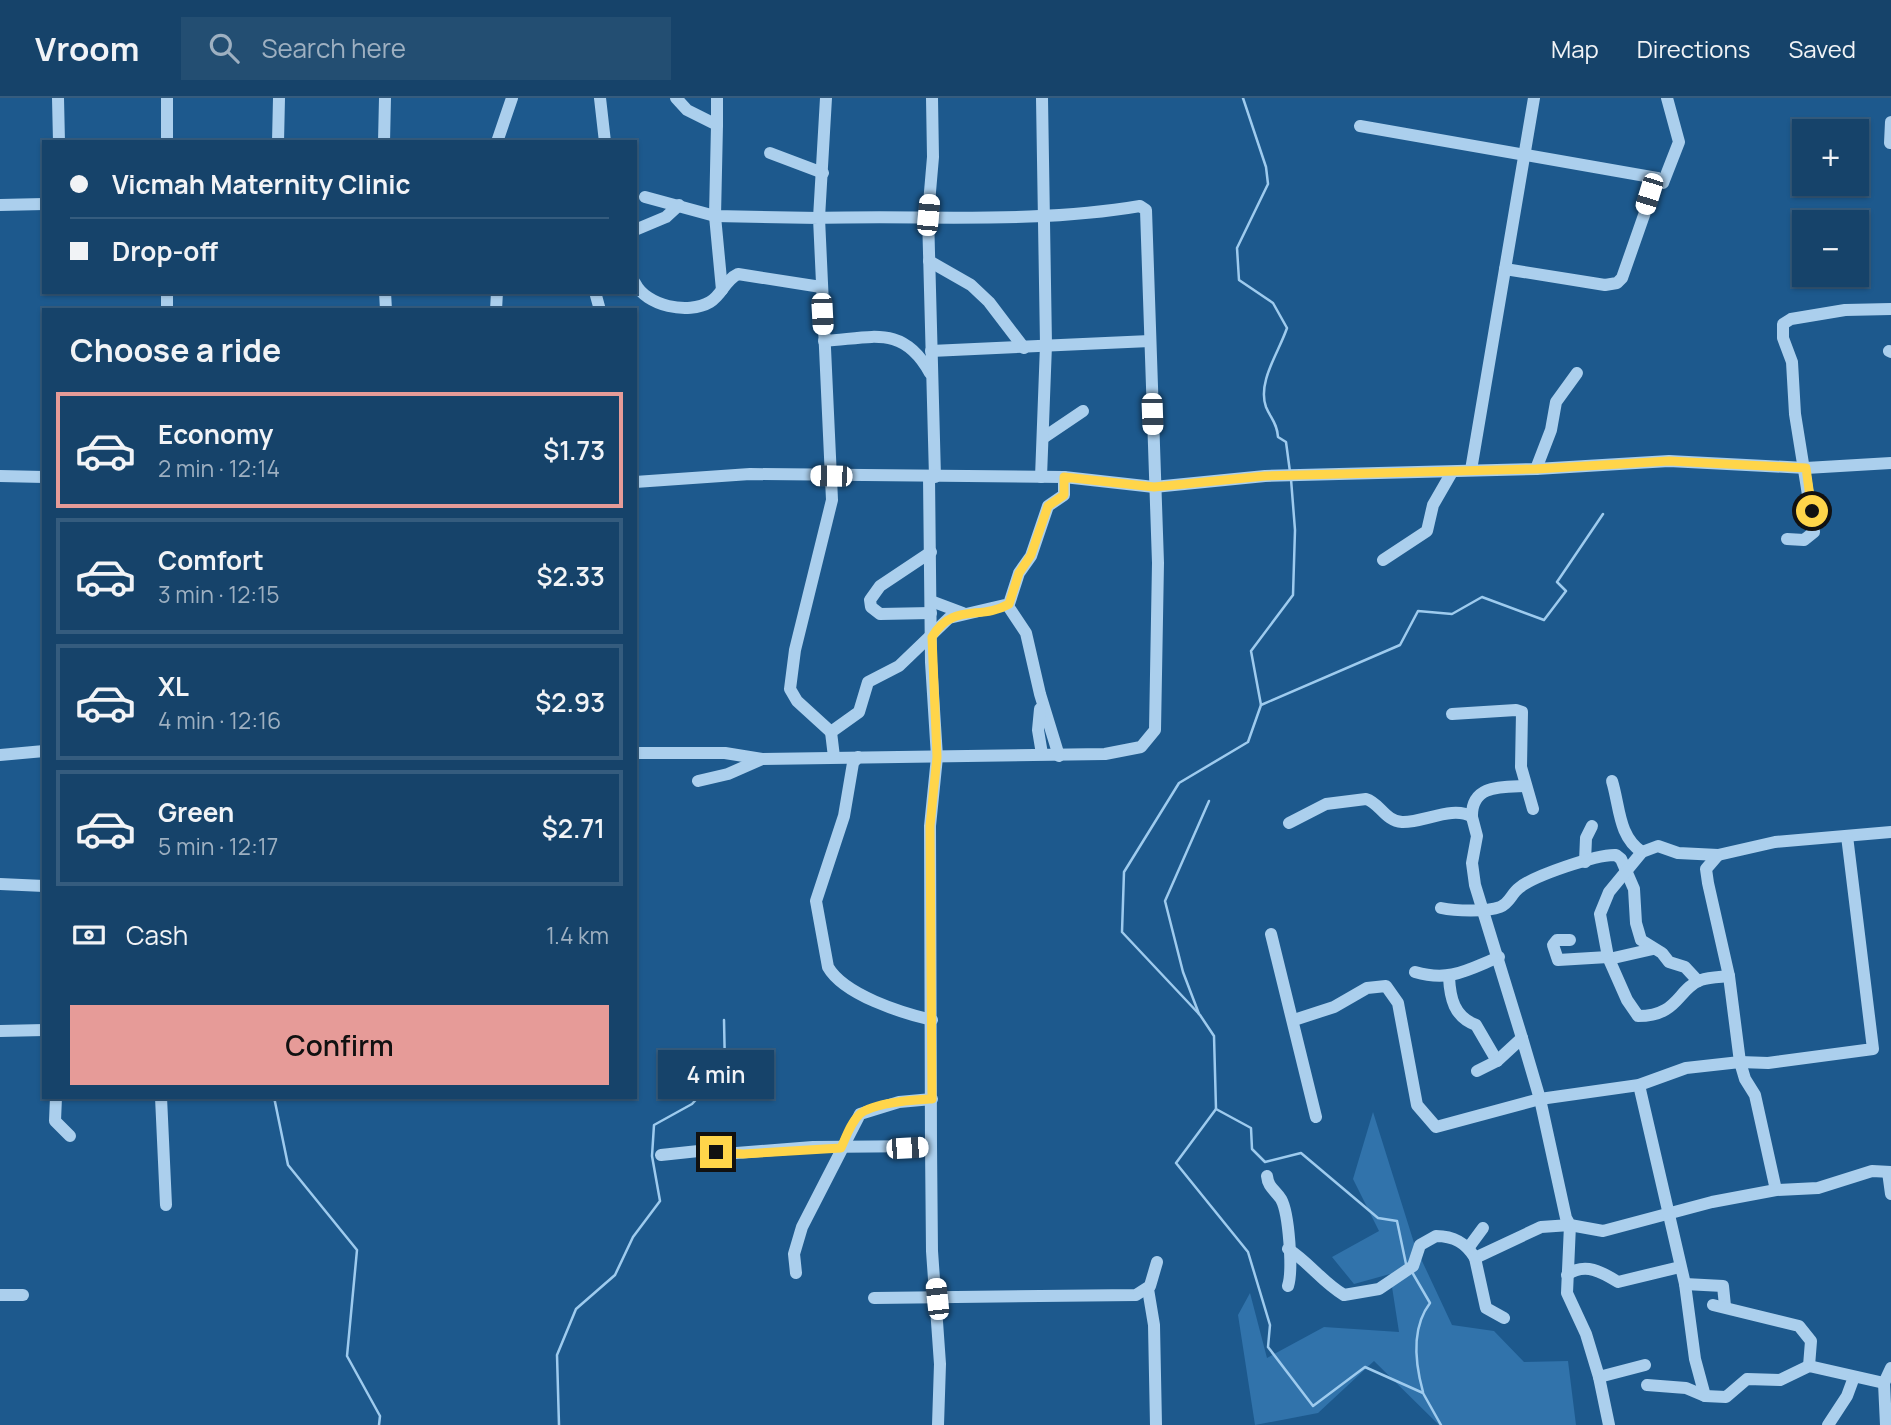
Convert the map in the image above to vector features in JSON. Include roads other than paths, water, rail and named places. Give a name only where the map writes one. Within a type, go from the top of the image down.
[{"type":"street","points":[[58,98],[59,140]]},
{"type":"street","points":[[167,98],[167,140]]},
{"type":"street","points":[[278,140],[279,98]]},
{"type":"street","points":[[384,140],[385,98]]},
{"type":"street","points":[[498,140],[512,98]]},
{"type":"street","points":[[600,98],[605,140]]},
{"type":"street","points":[[676,98],[687,110],[717,125]]},
{"type":"street","points":[[718,98],[715,216],[722,290]]},
{"type":"street","points":[[826,98],[819,218],[831,476],[830,513],[795,650],[790,689],[797,702],[831,732],[834,757]]},
{"type":"street","points":[[932,98],[933,157],[928,215],[932,377],[931,607],[937,757],[930,826],[931,1146],[932,1251],[940,1363],[938,1425]]},
{"type":"street","points":[[1041,477],[1046,345],[1042,98]]},
{"type":"street","points":[[1471,470],[1534,98]]},
{"type":"street","points":[[1360,126],[1657,178],[1663,183],[1679,142],[1667,98]]},
{"type":"street","points":[[1890,143],[1891,122]]},
{"type":"street","points":[[770,153],[822,173]]},
{"type":"street","points":[[1505,269],[1605,285],[1617,283],[1626,271],[1657,178]]},
{"type":"street","points":[[637,753],[725,753],[762,759],[1042,754],[1059,756],[1132,750],[1147,743],[1154,730],[1158,563],[1146,210],[1140,206],[1094,214],[1044,217],[715,216],[645,197]]},
{"type":"street","points":[[0,205],[42,204]]},
{"type":"street","points":[[637,229],[666,217],[679,205]]},
{"type":"street","points":[[929,261],[971,285],[989,302],[1024,348]]},
{"type":"street","points":[[637,288],[641,295],[652,300],[688,309],[706,304],[731,278],[741,274],[821,287]]},
{"type":"street","points":[[1787,539],[1804,540],[1814,532],[1806,468],[1795,414],[1792,362],[1783,338],[1783,324],[1791,319],[1845,310],[1891,309]]},
{"type":"street","points":[[824,341],[893,338],[912,346],[932,377]]},
{"type":"street","points":[[931,351],[1150,341]]},
{"type":"street","points":[[1536,469],[1551,430],[1556,402],[1577,373]]},
{"type":"street","points":[[1042,438],[1083,411]]},
{"type":"street","points":[[637,482],[750,474],[1064,477],[1154,487],[1301,474],[1452,472],[1669,461],[1806,468],[1891,463]]},
{"type":"street","points":[[1383,560],[1427,531],[1433,505],[1452,472]]},
{"type":"street","points":[[0,476],[42,477]]},
{"type":"street","points":[[1008,606],[1015,594],[1021,570],[1031,555],[1048,506],[1063,498],[1064,477]]},
{"type":"street","points":[[931,552],[880,586],[870,600],[871,607],[880,614],[931,607],[967,613]]},
{"type":"street","points":[[1008,606],[1026,633],[1040,694],[1059,756]]},
{"type":"street","points":[[831,732],[859,712],[868,682],[899,666],[947,620],[967,613],[1008,606]]},
{"type":"street","points":[[1040,694],[1038,730],[1042,754]]},
{"type":"street","points":[[1452,714],[1520,711],[1524,721],[1521,767],[1533,809]]},
{"type":"street","points":[[0,755],[42,751]]},
{"type":"street","points":[[858,757],[853,763],[844,816],[816,901],[828,967],[833,975],[866,997],[906,1014],[932,1020]]},
{"type":"street","points":[[698,781],[728,774],[762,759]]},
{"type":"street","points":[[1612,781],[1629,843],[1643,852]]},
{"type":"street","points":[[1526,786],[1495,787],[1482,792],[1473,803],[1472,817],[1477,836],[1472,863],[1475,886],[1499,957],[1540,1099],[1559,1193],[1570,1225],[1567,1293],[1586,1334],[1609,1425]]},
{"type":"street","points":[[1289,824],[1326,804],[1366,799],[1395,821],[1413,821],[1459,813],[1472,817]]},
{"type":"street","points":[[1585,862],[1586,838],[1592,826]]},
{"type":"street","points":[[1730,975],[1698,981],[1673,1006],[1650,1016],[1638,1016],[1627,1000],[1609,958],[1600,914],[1609,892],[1643,852],[1658,846],[1678,853],[1718,855],[1775,842],[1891,832]]},
{"type":"street","points":[[1294,1020],[1334,1007],[1367,988],[1386,986],[1398,1003],[1418,1105],[1436,1127],[1540,1099],[1639,1085],[1686,1068],[1740,1062],[1768,1063],[1872,1049],[1847,836]]},
{"type":"street","points":[[1441,908],[1465,911],[1483,907],[1496,909],[1506,904],[1519,888],[1549,872],[1616,855],[1621,859],[1636,898],[1637,932],[1653,950]]},
{"type":"street","points":[[1718,855],[1706,869],[1730,975],[1740,1062],[1745,1079],[1755,1095],[1776,1190]]},
{"type":"street","points":[[0,884],[42,886]]},
{"type":"street","points":[[1271,934],[1316,1117]]},
{"type":"street","points":[[1570,940],[1557,940],[1553,944],[1558,960],[1609,958],[1653,950],[1662,953],[1669,962],[1685,967],[1698,981]]},
{"type":"street","points":[[1415,972],[1434,978],[1450,977],[1499,957]]},
{"type":"street","points":[[1450,977],[1450,996],[1454,1006],[1466,1021],[1476,1025],[1497,1061]]},
{"type":"street","points":[[0,1031],[42,1030]]},
{"type":"street","points":[[1477,1071],[1497,1061],[1522,1038]]},
{"type":"street","points":[[1639,1085],[1685,1284],[1695,1359],[1705,1396]]},
{"type":"street","points":[[56,1099],[55,1121],[70,1136]]},
{"type":"street","points":[[161,1099],[166,1205]]},
{"type":"street","points":[[796,1273],[794,1254],[802,1227],[823,1190],[855,1121],[865,1111],[899,1102],[932,1099]]},
{"type":"street","points":[[661,1154],[708,1150],[724,1154],[931,1146]]},
{"type":"street","points":[[1472,1252],[1541,1227],[1570,1225],[1603,1231],[1669,1212],[1776,1190],[1818,1188],[1872,1171],[1890,1172],[1891,1194]]},
{"type":"street","points":[[1267,1176],[1268,1183],[1284,1207],[1288,1223],[1291,1266],[1287,1286]]},
{"type":"street","points":[[1472,1252],[1483,1227]]},
{"type":"street","points":[[1288,1249],[1304,1258],[1319,1276],[1344,1295],[1379,1289],[1413,1266],[1420,1244],[1436,1236],[1458,1240],[1472,1252],[1486,1308],[1504,1318]]},
{"type":"street","points":[[1156,1425],[1154,1325],[1148,1289],[1157,1262]]},
{"type":"street","points":[[1567,1275],[1580,1268],[1597,1270],[1618,1282],[1681,1267]]},
{"type":"street","points":[[1685,1284],[1723,1286],[1719,1305],[1799,1326],[1811,1340],[1809,1366]]},
{"type":"street","points":[[874,1298],[1136,1295],[1148,1289]]},
{"type":"street","points":[[0,1295],[23,1296]]},
{"type":"street","points":[[1599,1377],[1645,1365]]},
{"type":"street","points":[[1647,1385],[1686,1388],[1705,1396],[1726,1397],[1747,1379],[1780,1380],[1809,1366],[1884,1383]]},
{"type":"street","points":[[1886,1425],[1884,1383],[1891,1368]]},
{"type":"street","points":[[1828,1425],[1847,1396],[1854,1377]]},
{"type":"waterway","points":[[1243,98],[1266,167],[1268,184],[1237,248],[1239,280],[1273,303],[1287,328],[1270,367],[1264,397],[1278,437],[1286,442],[1290,472]]},
{"type":"waterway","points":[[1261,705],[1251,651],[1293,595],[1295,530],[1291,479]]},
{"type":"waterway","points":[[1441,1425],[1423,1393],[1365,1367],[1313,1406],[1268,1347],[1270,1325],[1248,1252],[1176,1163],[1216,1109],[1214,1036],[1200,1015],[1122,932],[1124,872],[1179,783],[1248,742],[1261,705],[1400,645],[1418,611],[1452,614],[1482,597],[1544,620],[1566,591],[1557,582],[1603,514]]},
{"type":"waterway","points":[[1199,1014],[1183,972],[1165,901],[1209,801]]},
{"type":"waterway","points":[[559,1425],[557,1355],[576,1309],[615,1275],[633,1237],[660,1201],[652,1156],[654,1125],[692,1104],[725,1068],[724,1020]]},
{"type":"waterway","points":[[274,1099],[288,1165],[357,1250],[347,1356],[380,1416],[379,1425]]},
{"type":"waterway","points":[[1216,1109],[1251,1128],[1252,1149],[1265,1162],[1301,1153],[1378,1218],[1397,1221],[1406,1264]]},
{"type":"waterway","points":[[1412,1272],[1430,1303],[1420,1323],[1416,1346],[1423,1392]]}]
